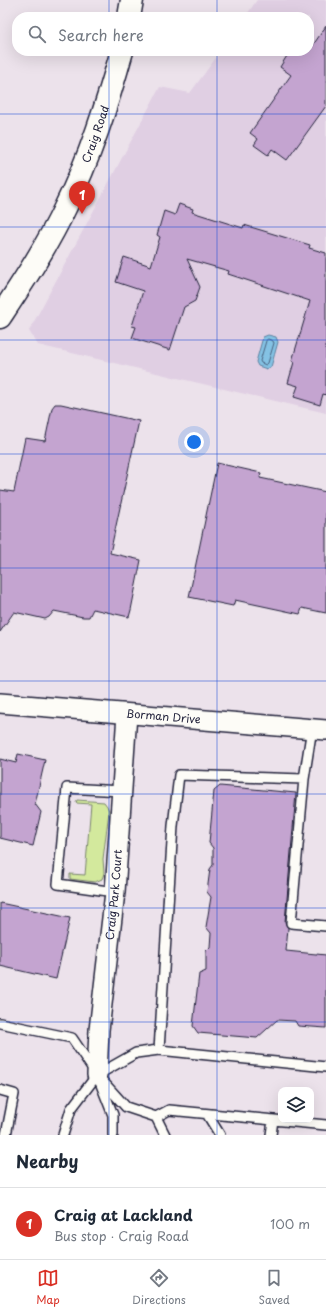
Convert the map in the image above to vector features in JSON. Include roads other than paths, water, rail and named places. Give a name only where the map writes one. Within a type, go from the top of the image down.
[{"type":"main road","points":[[130,12],[132,0]]},
{"type":"main road","name":"Craig Road","points":[[0,317],[27,277],[65,208],[80,175],[96,132],[111,90],[121,56]]},
{"type":"street","name":"Borman Drive","points":[[0,703],[319,729]]},
{"type":"street","name":"Craig Park Court","points":[[97,1075],[99,1030],[115,892],[127,714]]},
{"type":"lane","points":[[319,729],[304,779],[291,923],[326,926]]},
{"type":"lane","points":[[159,1050],[173,826],[179,775],[304,779]]},
{"type":"lane","points":[[115,892],[58,884],[66,788],[122,791]]},
{"type":"lane","points":[[0,1023],[72,1038],[97,1075],[126,1107],[156,1117],[165,1135]]},
{"type":"lane","points":[[63,1135],[71,1109],[97,1075],[136,1053],[159,1050],[326,1067]]},
{"type":"lane","points":[[97,1075],[113,1114],[113,1135]]},
{"type":"lane","points":[[0,1090],[14,1094],[7,1133],[16,1135]]},
{"type":"lane","points":[[156,1117],[169,1110],[326,1125]]},
{"type":"lane","points":[[207,1114],[220,1135]]},
{"type":"lane","points":[[271,1135],[273,1120]]},
{"type":"water","points":[[268,335],[276,337],[278,342],[271,367],[267,369],[258,366],[256,362],[263,337]]},
{"type":"place","name":"Craig at Lackland","points":[[82,214]]}]
